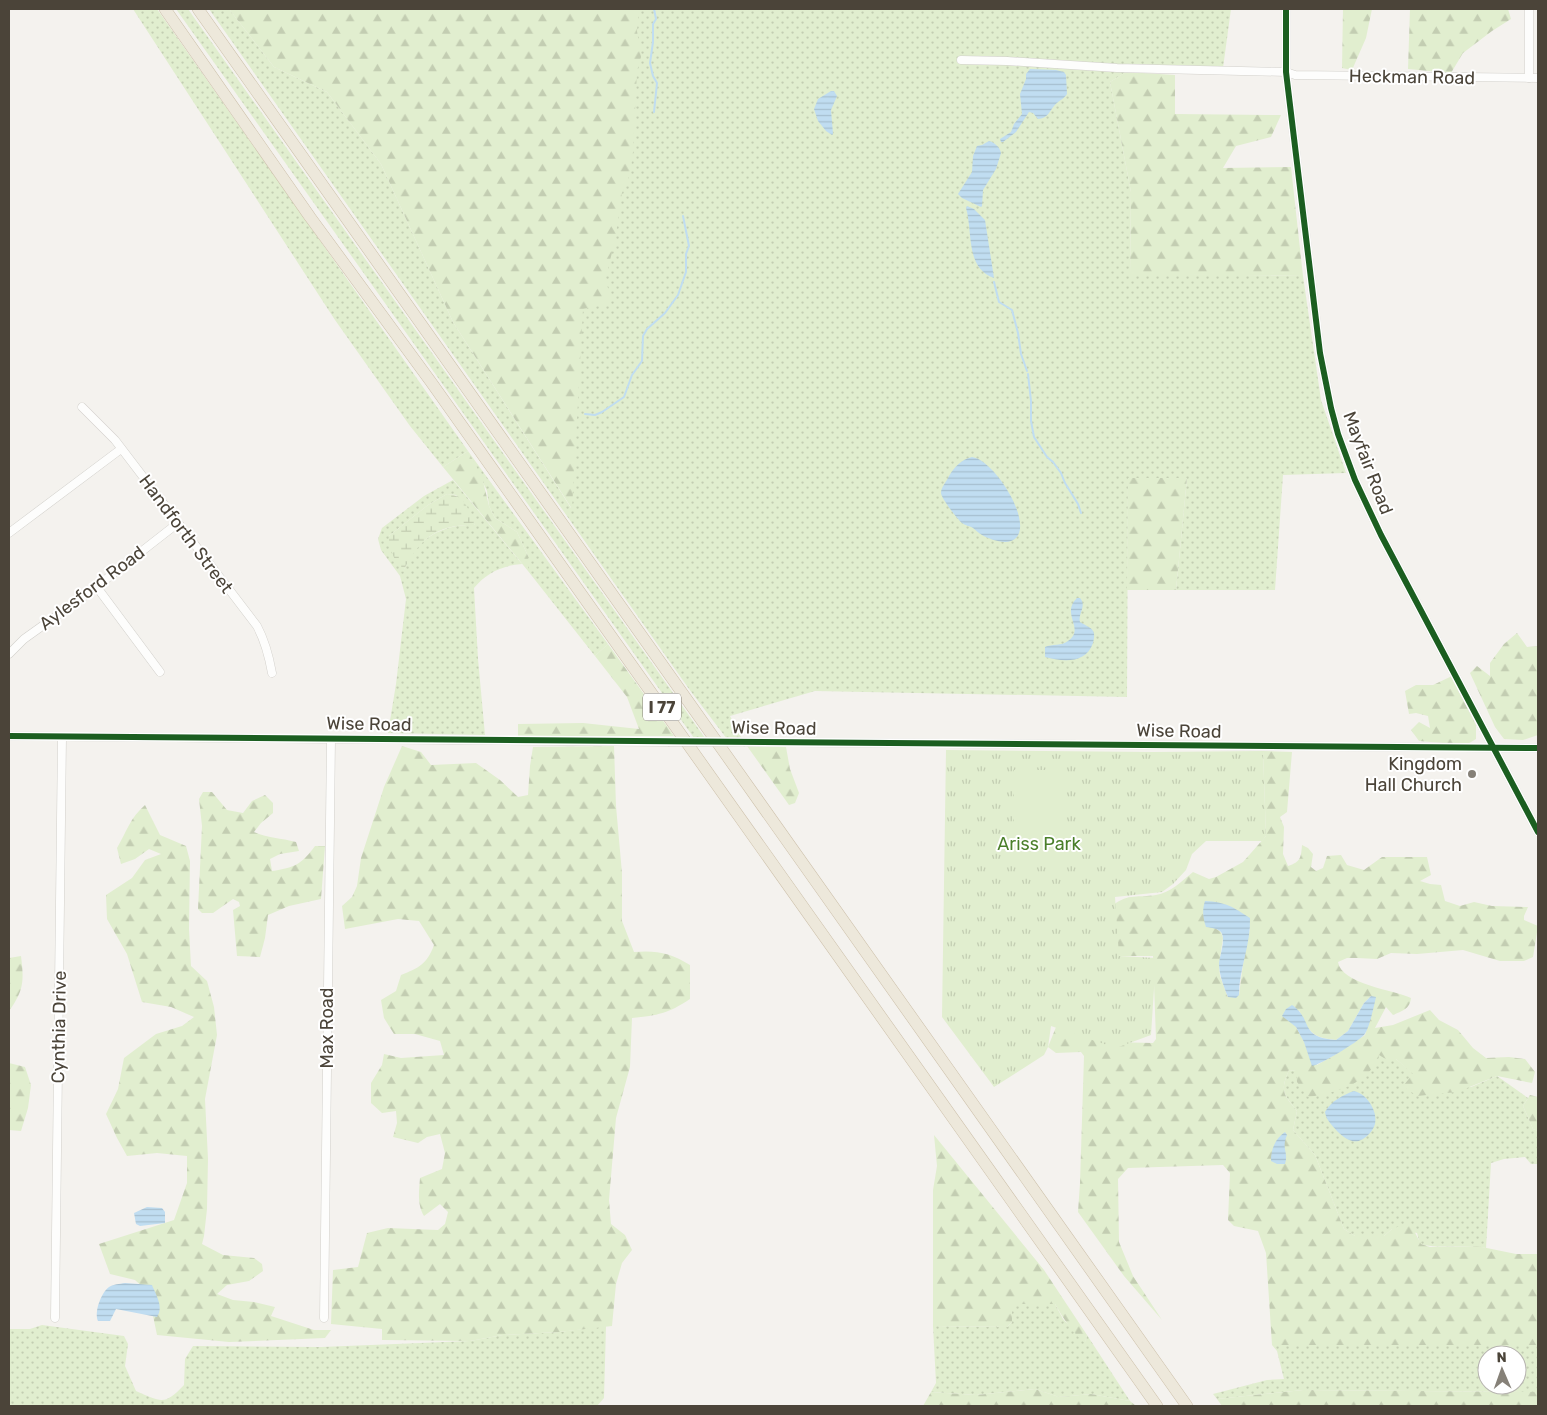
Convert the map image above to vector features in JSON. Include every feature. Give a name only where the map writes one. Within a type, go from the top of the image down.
[{"type":"highway","name":"I 77","points":[[165,9],[305,209],[437,389],[1157,1406]]},
{"type":"highway","name":"I 77","points":[[198,9],[1187,1406]]},
{"type":"street","name":"Mayfair Road","points":[[1286,9],[1286,72],[1320,353],[1338,434],[1355,480],[1381,535],[1538,832]]},
{"type":"street","points":[[1529,9],[1529,78]]},
{"type":"street","name":"Heckman Road","points":[[962,60],[1117,68],[1286,72],[1295,75],[1538,78]]},
{"type":"street","name":"Handforth Street","points":[[82,407],[115,440],[257,626],[264,638],[272,673]]},
{"type":"street","points":[[9,533],[121,449]]},
{"type":"street","name":"Aylesford Road","points":[[9,654],[24,638],[178,523]]},
{"type":"street","points":[[96,586],[160,672]]},
{"type":"street","name":"Wise Road","points":[[9,736],[1538,748]]},
{"type":"street","name":"Cynthia Drive","points":[[55,1318],[62,737]]},
{"type":"street","name":"Max Road","points":[[324,1318],[331,739]]},
{"type":"green space","points":[[133,9],[157,9],[468,451],[443,467],[410,426],[335,320]]},
{"type":"green space","points":[[176,9],[188,9],[705,738],[694,738]]},
{"type":"green space","points":[[209,9],[229,9],[274,67],[327,92],[381,164],[453,322],[571,508],[599,9],[1231,9],[1223,68],[1136,66],[1110,82],[1131,192],[1130,273],[1303,276],[1321,400],[1346,473],[1283,475],[1275,590],[1176,590],[1187,478],[1128,478],[1127,697],[815,691],[730,716],[742,739],[727,739],[689,689]]},
{"type":"green space","points":[[229,9],[639,9],[637,31],[641,57],[637,71],[633,152],[630,174],[622,193],[615,240],[605,281],[612,297],[608,304],[583,309],[572,509],[453,322],[381,164],[327,92],[274,67]]},
{"type":"green space","points":[[1343,9],[1372,9],[1366,38],[1352,70],[1342,68]]},
{"type":"green space","points":[[1410,9],[1508,9],[1511,19],[1463,53],[1451,73],[1408,69]]},
{"type":"green space","points":[[1126,72],[1175,75],[1175,114],[1281,115],[1271,137],[1236,146],[1223,168],[1291,167],[1303,276],[1130,274],[1131,192],[1110,82]]},
{"type":"green space","points":[[468,451],[608,644],[595,656],[528,571],[528,556],[517,532],[495,518],[489,506],[487,491]]},
{"type":"green space","points":[[468,451],[482,477],[489,506],[495,518],[517,532],[528,556],[528,571],[443,467]]},
{"type":"green space","points":[[1128,478],[1187,478],[1176,590],[1127,590]]},
{"type":"green space","points":[[453,480],[522,564],[508,566],[495,571],[474,588],[485,735],[388,733],[406,599],[400,576],[381,550],[378,539],[382,528],[424,496]],"holes":[[[447,494],[456,495],[475,525],[447,528],[430,536],[416,549],[403,571],[389,536],[428,505]]]},
{"type":"green space","points":[[447,494],[458,497],[466,504],[475,525],[450,527],[431,535],[416,550],[403,572],[391,550],[389,536],[428,505]]},
{"type":"green space","points":[[1517,633],[1527,647],[1538,646],[1538,735],[1523,740],[1504,739],[1495,727],[1470,673],[1477,666],[1490,676],[1490,663],[1504,644]]},
{"type":"green space","points":[[608,644],[674,736],[518,736],[518,724],[583,723],[639,729],[627,697],[595,656]]},
{"type":"green space","points":[[1452,676],[1476,725],[1476,739],[1466,745],[1419,741],[1411,730],[1419,722],[1430,728],[1428,716],[1416,713],[1409,714],[1405,691],[1416,685],[1433,685]]},
{"type":"green space","points":[[402,746],[421,752],[431,765],[476,763],[500,780],[518,797],[528,795],[533,747],[614,746],[616,806],[622,873],[622,921],[634,952],[649,951],[663,953],[690,965],[690,999],[663,1013],[632,1018],[630,1067],[616,1118],[609,1200],[611,1224],[625,1235],[632,1250],[622,1263],[616,1284],[612,1326],[559,1332],[503,1335],[470,1341],[382,1340],[382,1329],[331,1324],[333,1270],[358,1267],[367,1233],[388,1228],[438,1230],[445,1224],[448,1212],[440,1204],[424,1216],[419,1202],[420,1178],[442,1169],[445,1153],[440,1134],[427,1137],[418,1143],[393,1137],[397,1123],[396,1111],[382,1113],[371,1103],[371,1083],[382,1065],[384,1054],[401,1058],[444,1055],[440,1041],[415,1034],[394,1034],[384,1018],[381,1000],[396,991],[401,975],[413,970],[425,961],[434,945],[419,921],[398,919],[345,929],[342,906],[352,897],[357,886],[361,858],[384,787]]},
{"type":"green space","points":[[747,746],[786,747],[790,769],[799,793],[795,803],[789,805]]},
{"type":"green space","name":"Ariss Park","points":[[946,750],[1263,751],[1266,836],[1262,841],[1206,841],[1192,854],[1186,870],[1173,884],[1162,892],[1115,897],[1119,956],[1156,958],[1151,1035],[1116,1048],[1051,1026],[1048,1047],[1044,1055],[994,1087],[942,1017]]},
{"type":"green space","points":[[1263,751],[1292,752],[1287,812],[1280,817],[1284,827],[1283,854],[1288,866],[1300,859],[1302,845],[1313,854],[1311,867],[1316,871],[1323,868],[1327,856],[1341,855],[1347,865],[1364,870],[1382,857],[1427,857],[1431,875],[1420,881],[1441,885],[1445,901],[1460,906],[1474,902],[1492,906],[1528,907],[1524,920],[1538,926],[1533,957],[1524,961],[1500,961],[1463,950],[1417,954],[1391,953],[1377,959],[1347,958],[1338,962],[1341,970],[1358,981],[1411,998],[1407,1007],[1393,1015],[1386,1007],[1375,1028],[1393,1025],[1430,1010],[1439,1020],[1458,1030],[1473,1048],[1486,1058],[1509,1057],[1525,1059],[1535,1072],[1532,1083],[1497,1076],[1457,1092],[1417,1096],[1403,1086],[1413,1074],[1396,1059],[1389,1061],[1379,1055],[1368,1073],[1360,1080],[1340,1090],[1308,1097],[1297,1082],[1296,1071],[1289,1070],[1284,1083],[1284,1092],[1297,1111],[1293,1130],[1315,1155],[1344,1229],[1355,1236],[1384,1236],[1392,1229],[1405,1224],[1412,1227],[1421,1244],[1430,1247],[1477,1246],[1516,1254],[1538,1254],[1538,1345],[1272,1345],[1266,1253],[1258,1231],[1234,1226],[1228,1220],[1230,1173],[1223,1165],[1128,1168],[1118,1179],[1119,1242],[1133,1276],[1162,1320],[1124,1276],[1078,1212],[1084,1056],[1081,1052],[1056,1053],[1048,1047],[1058,1022],[1111,1042],[1153,1043],[1156,1039],[1153,956],[1115,956],[1113,905],[1129,897],[1156,895],[1166,892],[1193,872],[1209,879],[1243,862],[1266,836]],"holes":[[[1215,928],[1250,928],[1239,995],[1228,997],[1220,976],[1219,965],[1223,938],[1221,932]],[[1371,996],[1373,1009],[1365,1035],[1317,1065],[1296,1027],[1299,1010],[1312,1032],[1321,1037],[1336,1040],[1348,1031],[1364,1003]]]},
{"type":"green space","points":[[1014,770],[1061,770],[1061,864],[1014,864]]},
{"type":"green space","points":[[203,792],[212,792],[227,810],[243,813],[252,801],[265,795],[273,803],[273,813],[254,832],[264,836],[296,842],[299,851],[280,854],[270,859],[272,871],[292,867],[306,857],[315,846],[325,846],[321,899],[289,906],[268,915],[260,957],[237,956],[233,910],[240,906],[239,902],[233,899],[213,913],[202,913],[198,909],[202,826],[199,799]]},
{"type":"green space","points":[[145,805],[160,835],[186,846],[190,861],[189,929],[191,966],[207,981],[214,1007],[217,1035],[205,1099],[208,1159],[207,1209],[202,1244],[223,1255],[254,1258],[262,1264],[263,1271],[249,1281],[227,1285],[217,1294],[233,1300],[275,1307],[271,1316],[314,1330],[331,1330],[325,1338],[229,1342],[157,1335],[148,1292],[135,1280],[110,1274],[99,1244],[174,1220],[187,1183],[187,1156],[157,1153],[127,1156],[106,1114],[118,1089],[124,1058],[156,1034],[182,1026],[194,1017],[171,1007],[142,1002],[127,954],[107,919],[106,895],[132,878],[145,860],[161,854],[149,849],[135,859],[121,864],[117,848],[132,820]]},
{"type":"green space","points":[[21,956],[22,985],[18,997],[9,1011],[9,958]]},
{"type":"green space","points":[[1379,1055],[1396,1059],[1414,1074],[1471,1087],[1497,1076],[1528,1098],[1523,1106],[1533,1129],[1538,1131],[1538,1164],[1531,1164],[1525,1157],[1504,1159],[1491,1163],[1486,1248],[1428,1246],[1420,1244],[1417,1233],[1392,1229],[1384,1236],[1355,1236],[1344,1229],[1315,1155],[1293,1130],[1297,1111],[1284,1092],[1284,1083],[1289,1070],[1296,1071]]},
{"type":"green space","points":[[9,1063],[25,1067],[31,1085],[28,1108],[21,1131],[9,1130]]},
{"type":"green space","points":[[1530,1095],[1538,1097],[1538,1131],[1533,1129],[1523,1106]]},
{"type":"green space","points":[[934,1135],[1044,1270],[1087,1335],[1085,1343],[1068,1325],[1055,1304],[1012,1304],[1012,1322],[1007,1327],[933,1326],[933,1190],[937,1166]]},
{"type":"green space","points":[[1011,1304],[1055,1304],[1063,1319],[1085,1342],[1087,1335],[1130,1401],[1091,1394],[1059,1397],[1035,1389],[976,1395],[931,1392],[936,1383],[933,1326],[1007,1327],[1012,1322]]},
{"type":"green space","points":[[42,1325],[124,1336],[128,1344],[125,1366],[136,1391],[162,1400],[172,1396],[184,1385],[185,1359],[193,1346],[321,1347],[470,1341],[503,1335],[559,1332],[606,1326],[604,1398],[597,1406],[9,1406],[9,1329],[30,1329]]},
{"type":"green space","points":[[1383,1344],[1538,1345],[1538,1392],[1527,1392],[1527,1345],[1477,1345],[1477,1391],[1303,1390],[1217,1399],[1213,1394],[1267,1380],[1284,1379],[1277,1351],[1272,1345]]},
{"type":"green space","points":[[1035,1389],[1059,1397],[1091,1394],[1130,1401],[1136,1406],[923,1406],[931,1392],[976,1395]]},
{"type":"green space","points":[[1303,1390],[1477,1391],[1477,1395],[1527,1395],[1527,1392],[1538,1392],[1538,1406],[1222,1406],[1217,1399]]},
{"type":"water","points":[[1030,69],[1064,72],[1066,75],[1067,94],[1044,117],[1038,119],[1033,113],[1029,112],[1016,132],[1001,142],[1000,139],[1011,132],[1014,124],[1022,114],[1020,94],[1026,74]]},
{"type":"water","points":[[834,91],[837,96],[831,110],[832,135],[818,121],[814,109],[818,99]]},
{"type":"water","points":[[989,141],[996,145],[1001,153],[996,169],[983,190],[981,207],[962,198],[958,194],[972,172],[973,156],[977,146]]},
{"type":"water","points":[[967,206],[974,209],[985,220],[994,278],[978,266],[974,258]]},
{"type":"water","points":[[972,457],[982,461],[992,470],[1011,496],[1020,524],[1018,535],[1011,541],[1004,542],[992,539],[963,524],[942,496],[942,489],[954,469],[961,462]]},
{"type":"water","points":[[1077,598],[1080,598],[1083,604],[1080,622],[1091,628],[1094,634],[1090,650],[1085,655],[1073,660],[1045,657],[1045,647],[1063,644],[1073,636],[1075,631],[1071,610],[1072,604]]},
{"type":"water","points":[[1205,901],[1229,906],[1250,918],[1249,937],[1239,995],[1236,998],[1228,997],[1222,981],[1219,963],[1223,943],[1222,935],[1221,932],[1214,928],[1206,927],[1203,914]]},
{"type":"water","points":[[1371,996],[1376,997],[1364,1035],[1339,1053],[1312,1066],[1304,1042],[1296,1027],[1282,1016],[1286,1009],[1292,1005],[1303,1016],[1311,1032],[1324,1038],[1336,1040],[1348,1031],[1364,1003]]},
{"type":"water","points":[[1354,1091],[1367,1099],[1375,1114],[1375,1125],[1371,1132],[1365,1138],[1357,1141],[1349,1140],[1341,1135],[1327,1118],[1325,1112],[1338,1099]]},
{"type":"water","points":[[1285,1132],[1287,1135],[1285,1140],[1285,1164],[1277,1164],[1271,1161],[1272,1152],[1276,1141]]},
{"type":"water","points":[[147,1207],[162,1208],[165,1212],[165,1223],[140,1226],[136,1224],[134,1213]]},
{"type":"water","points":[[125,1283],[152,1285],[160,1305],[157,1317],[116,1309],[110,1321],[98,1321],[97,1313],[103,1294],[111,1286]]},
{"type":"waterway","points":[[654,9],[656,19],[653,24],[650,63],[657,83],[654,112]]},
{"type":"waterway","points":[[585,414],[595,415],[602,412],[624,397],[632,375],[642,361],[643,336],[647,329],[665,313],[678,295],[686,272],[686,254],[689,246],[683,216]]},
{"type":"waterway","points":[[994,282],[999,302],[1012,310],[1021,354],[1027,371]]},
{"type":"waterway","points":[[1028,374],[1034,437],[1047,457],[1061,473],[1081,513]]},
{"type":"cycle path","points":[[1286,9],[1286,72],[1320,353],[1338,434],[1355,480],[1381,535],[1538,832]]},
{"type":"cycle path","points":[[9,736],[1538,748]]},
{"type":"place","name":"Kingdom Hall Church","points":[[1472,774]]}]
